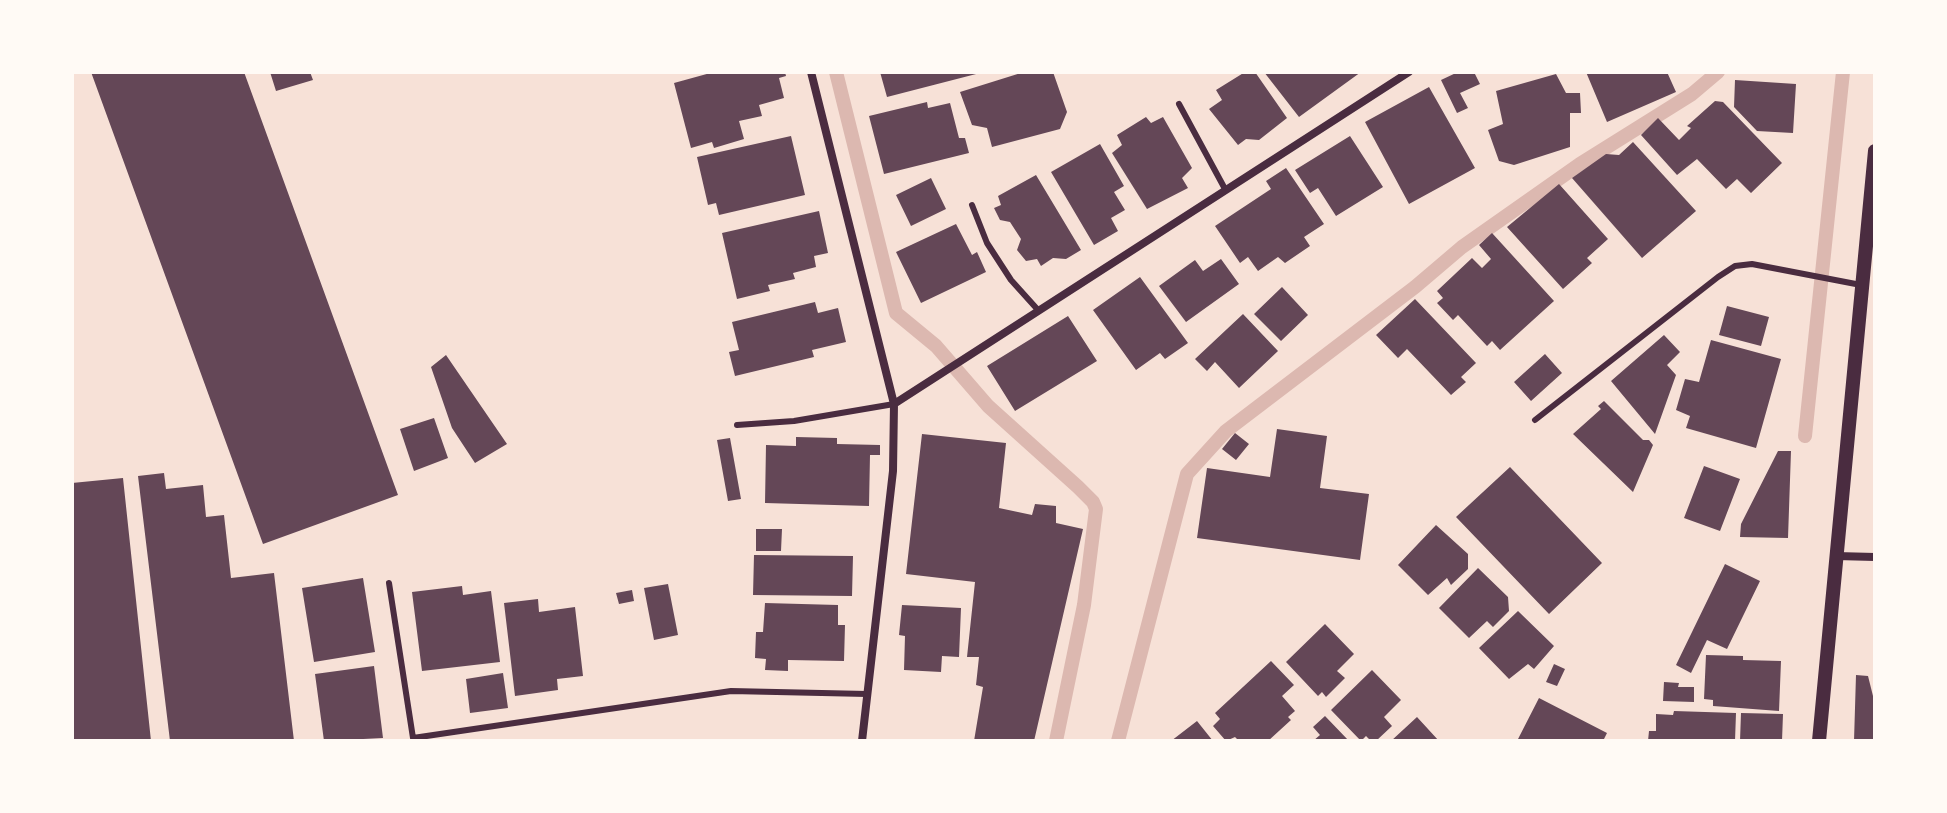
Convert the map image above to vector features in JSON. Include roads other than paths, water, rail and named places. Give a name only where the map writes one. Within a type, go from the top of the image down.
[{"type":"street","points":[[811,72],[894,404],[893,471],[862,741]]},
{"type":"street","points":[[894,404],[1409,72]]},
{"type":"street","points":[[1819,741],[1875,151]]},
{"type":"street","points":[[1836,556],[1875,557]]},
{"type":"lane","points":[[1179,104],[1225,189]]},
{"type":"lane","points":[[972,205],[987,243],[1011,280],[1038,310]]},
{"type":"lane","points":[[1535,420],[1735,266],[1752,264],[1861,285]]},
{"type":"lane","points":[[737,425],[794,421],[894,404]]},
{"type":"lane","points":[[389,583],[413,738],[731,691],[867,694]]},
{"type":"waterway","points":[[836,72],[896,313],[936,346],[988,406],[1078,487],[1096,509],[1084,605],[1056,741]]},
{"type":"waterway","points":[[1118,741],[1187,474],[1226,431],[1415,287],[1462,247],[1580,164],[1692,94],[1718,72]]},
{"type":"waterway","points":[[1805,436],[1843,72]]}]
